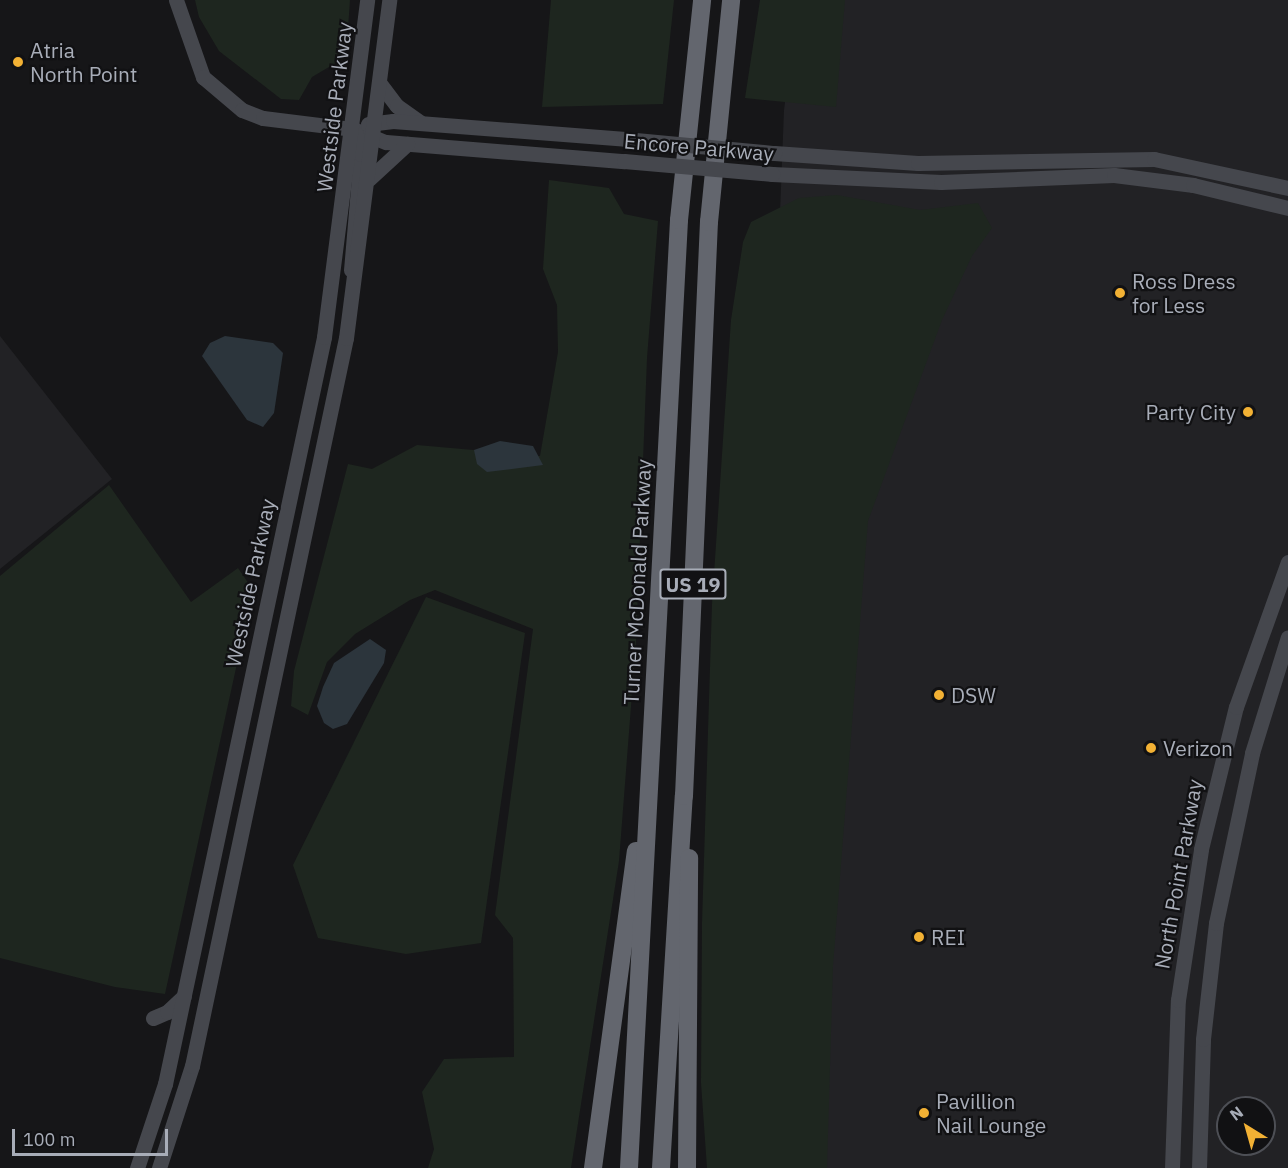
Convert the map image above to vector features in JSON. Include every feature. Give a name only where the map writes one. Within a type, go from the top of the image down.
[{"type":"highway","name":"Turner McDonald Parkway","points":[[628,1168],[683,165],[702,0]]},
{"type":"highway","name":"US 19","points":[[661,1168],[684,796],[709,222],[731,0]]},
{"type":"highway","points":[[593,1168],[625,914],[648,790]]},
{"type":"highway","points":[[684,796],[691,888],[684,1125],[687,1168]]},
{"type":"main road","name":"Encore Parkway","points":[[176,0],[192,55],[203,77],[220,94],[262,118],[353,129],[374,140],[772,174],[941,182],[1114,175],[1193,185],[1288,208]]},
{"type":"main road","name":"Westside Parkway","points":[[137,1168],[160,1104],[324,337],[353,129],[367,0]]},
{"type":"main road","name":"Westside Parkway","points":[[159,1168],[192,1066],[355,292],[377,121],[389,0]]},
{"type":"main road","points":[[381,85],[397,106],[423,123]]},
{"type":"main road","name":"Encore Parkway","points":[[377,121],[918,163],[1154,159],[1288,188]]},
{"type":"main road","points":[[355,292],[350,245],[361,154],[353,129],[377,121]]},
{"type":"main road","points":[[369,179],[407,144]]},
{"type":"main road","name":"North Point Parkway","points":[[1172,1168],[1178,1000],[1204,833],[1248,668],[1288,562]]},
{"type":"main road","points":[[1199,1168],[1203,1039],[1222,883],[1252,753],[1288,637]]},
{"type":"main road","points":[[153,1018],[167,1012],[184,996]]},
{"type":"shaded area","points":[[195,0],[350,0],[346,57],[312,77],[299,100],[281,99],[219,51],[199,17]]},
{"type":"shaded area","points":[[551,0],[674,0],[663,104],[542,107]]},
{"type":"shaded area","points":[[760,0],[845,0],[836,107],[745,98]]},
{"type":"shaded area","points":[[799,0],[1288,0],[1288,1168],[743,1168],[784,110]]},
{"type":"shaded area","points":[[549,180],[609,188],[624,214],[658,221],[647,358],[636,642],[619,861],[571,1168],[428,1168],[434,1149],[422,1092],[444,1059],[514,1057],[513,938],[495,915],[533,629],[435,590],[410,600],[355,634],[327,662],[308,715],[291,706],[294,671],[348,464],[372,469],[417,445],[540,456],[558,352],[557,305],[543,269]]},
{"type":"shaded area","points":[[837,195],[920,210],[978,203],[992,228],[972,256],[942,320],[868,521],[833,966],[827,1168],[707,1168],[701,1083],[702,923],[712,604],[731,320],[743,242],[751,222],[799,198]]},
{"type":"shaded area","points":[[0,336],[112,479],[0,569]]},
{"type":"shaded area","points":[[225,336],[273,343],[283,353],[274,413],[263,427],[247,420],[202,356],[210,343]]},
{"type":"shaded area","points":[[500,441],[533,446],[543,465],[487,472],[477,464],[474,450]]},
{"type":"shaded area","points":[[109,485],[191,602],[238,568],[253,590],[165,994],[115,987],[0,958],[0,576]]},
{"type":"shaded area","points":[[426,597],[525,633],[481,943],[406,954],[318,938],[293,865]]},
{"type":"shaded area","points":[[370,639],[386,650],[384,663],[347,724],[333,729],[324,723],[317,706],[323,687],[334,663]]},
{"type":"place","name":"Atria North Point","points":[[18,62]]},
{"type":"place","name":"Ross Dress for Less","points":[[1120,293]]},
{"type":"place","name":"Party City","points":[[1248,412]]},
{"type":"place","name":"DSW","points":[[939,695]]},
{"type":"place","name":"Verizon","points":[[1151,748]]},
{"type":"place","name":"REI","points":[[919,937]]},
{"type":"place","name":"Pavillion Nail Lounge","points":[[924,1113]]}]
